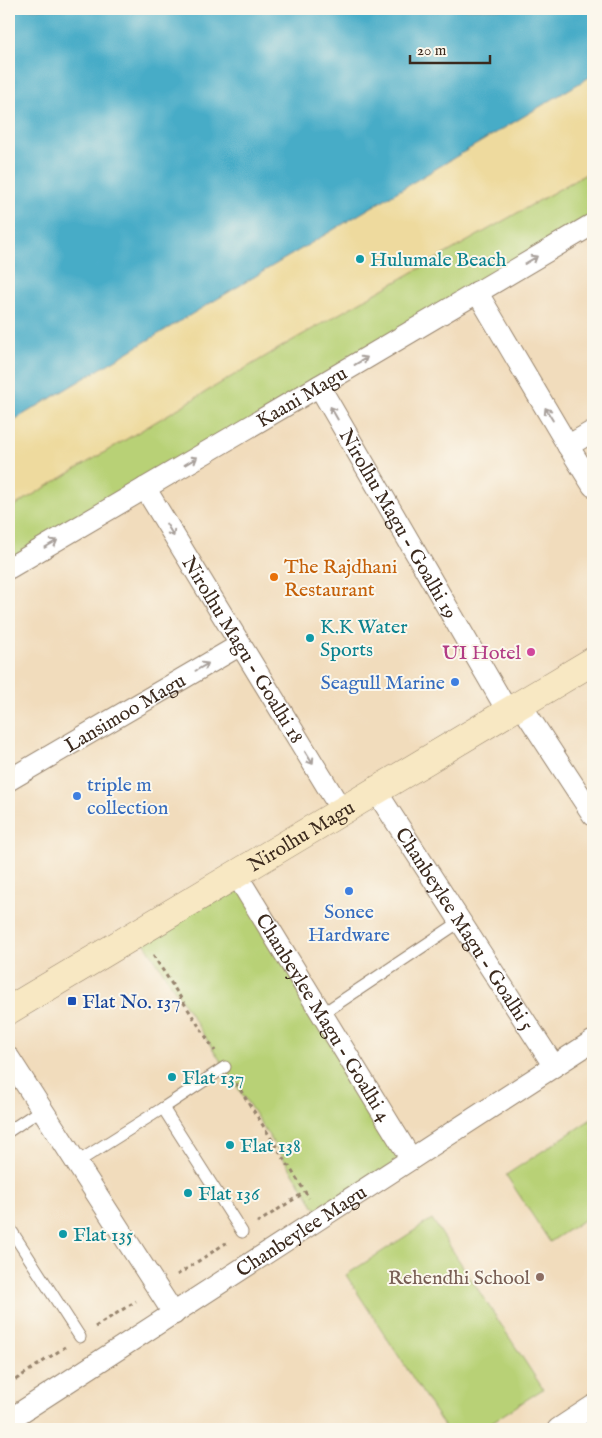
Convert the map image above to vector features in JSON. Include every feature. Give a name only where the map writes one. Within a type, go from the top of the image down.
[{"type":"street","name":"Kaani Magu","points":[[9,568],[593,224]]},
{"type":"street","points":[[477,292],[593,486]]},
{"type":"street","name":"Nirolhu Magu - Goalhi 19","points":[[319,386],[514,709],[593,815]]},
{"type":"street","points":[[568,446],[593,432]]},
{"type":"street","name":"Nirolhu Magu - Goalhi 18","points":[[145,488],[342,811]]},
{"type":"street","name":"Lansimoo Magu","points":[[9,780],[240,644]]},
{"type":"street","name":"Nirolhu Magu","points":[[9,1010],[593,661]]},
{"type":"street","name":"Chanbeylee Magu - Goalhi 5","points":[[376,791],[554,1066]]},
{"type":"street","name":"Chanbeylee Magu - Goalhi 4","points":[[236,874],[411,1159]]},
{"type":"street","name":"Chanbeylee Magu","points":[[9,1422],[593,1041]]},
{"type":"street","points":[[9,1058],[174,1314]]},
{"type":"street","points":[[558,1429],[587,1417]]},
{"type":"street","points":[[9,1422],[12,1429]]},
{"type":"lane","points":[[322,1014],[461,921]]},
{"type":"lane","points":[[76,1163],[225,1067]]},
{"type":"lane","points":[[163,1108],[242,1232]]},
{"type":"lane","points":[[9,1131],[42,1109]]},
{"type":"lane","points":[[9,1227],[80,1337]]},
{"type":"green space","points":[[593,170],[593,224],[9,564],[9,509],[293,340]]},
{"type":"green space","points":[[236,874],[411,1159],[322,1218],[138,933]]},
{"type":"green space","points":[[593,1118],[593,1214],[550,1242],[506,1175]]},
{"type":"green space","points":[[432,1219],[543,1389],[481,1429],[446,1429],[346,1275]]},
{"type":"sand","name":"Hulumale Beach","points":[[593,75],[593,170],[293,340],[9,509],[9,423]]},
{"type":"water","points":[[9,9],[593,9],[593,75],[9,423]]},
{"type":"place","name":"Hulumale Beach","points":[[360,259]]},
{"type":"place","name":"The Rajdhani Restaurant","points":[[274,577]]},
{"type":"place","name":"K.K Water Sports","points":[[310,638]]},
{"type":"place","name":"UI Hotel","points":[[531,652]]},
{"type":"place","name":"Seagull Marine","points":[[455,682]]},
{"type":"place","name":"triple m collection","points":[[77,796]]},
{"type":"place","name":"Sonee Hardware","points":[[349,891]]},
{"type":"place","name":"Flat No. 137","points":[[72,1001]]},
{"type":"place","name":"Flat 137","points":[[172,1077]]},
{"type":"place","name":"Flat 138","points":[[230,1145]]},
{"type":"place","name":"Flat 136","points":[[188,1193]]},
{"type":"place","name":"Flat 135","points":[[63,1234]]},
{"type":"place","name":"Rehendhi School","points":[[540,1277]]}]
